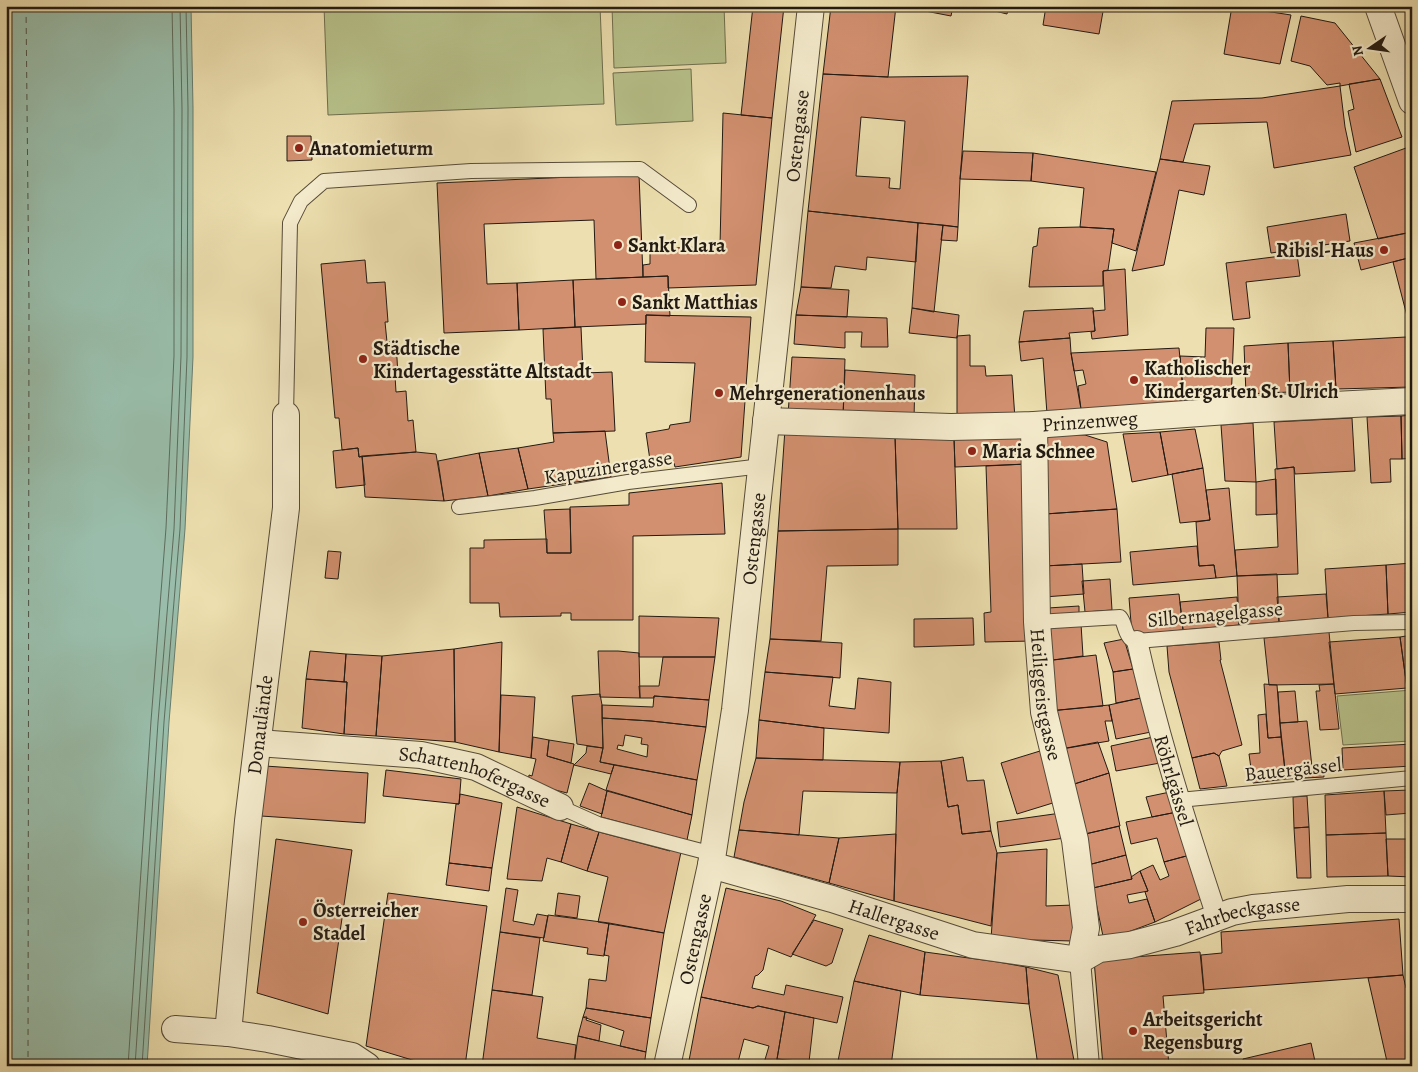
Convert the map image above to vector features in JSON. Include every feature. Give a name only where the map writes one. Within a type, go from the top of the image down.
[{"type":"street","name":"Ostengasse","points":[[667,1066],[712,860],[735,710],[812,6]]},
{"type":"street","points":[[1378,6],[1412,101]]},
{"type":"street","name":"Prinzenweg","points":[[766,421],[951,427],[1034,426],[1255,409],[1412,401]]},
{"type":"street","name":"Donaulände","points":[[228,1033],[248,821],[286,508],[286,416]]},
{"type":"street","name":"Heiliggeistgasse","points":[[1034,426],[1037,622],[1044,712],[1075,840],[1078,860],[1086,928],[1080,960]]},
{"type":"street","name":"Röhrlgässel","points":[[1137,641],[1150,697],[1179,800],[1217,918]]},
{"type":"street","name":"Schattenhofergasse","points":[[258,743],[421,755],[476,766],[560,807]]},
{"type":"street","name":"Hallergasse","points":[[712,860],[973,945],[1080,960]]},
{"type":"street","name":"Fahrbeckgasse","points":[[1080,960],[1099,949],[1130,945],[1253,908],[1348,899],[1412,899]]},
{"type":"street","points":[[1080,960],[1089,1066]]},
{"type":"street","points":[[175,1029],[268,1038],[352,1056],[367,1066]]},
{"type":"lane","points":[[286,416],[290,223],[301,201],[324,181],[471,172],[640,169],[689,206]]},
{"type":"lane","name":"Kapuzinergasse","points":[[459,506],[535,498],[628,482],[762,466]]},
{"type":"lane","name":"Silbernagelgasse","points":[[1037,622],[1120,617],[1124,621],[1126,634],[1132,640],[1137,641],[1354,623],[1412,622]]},
{"type":"lane","name":"Bauergässel","points":[[1179,800],[1412,778]]},
{"type":"lane","name":"Schattenhofergasse","points":[[560,807],[598,824],[712,860]]},
{"type":"green space","points":[[324,6],[600,6],[604,104],[328,115]]},
{"type":"green space","points":[[612,6],[724,6],[726,63],[614,68]]},
{"type":"green space","points":[[691,69],[693,121],[616,125],[613,73]]},
{"type":"green space","points":[[1412,690],[1412,722],[1408,723],[1410,741],[1343,745],[1337,696]]},
{"type":"water","points":[[6,6],[191,6],[193,357],[185,529],[169,722],[147,1066],[6,1066]]},
{"type":"building","points":[[753,6],[784,6],[772,118],[741,115]]},
{"type":"building","points":[[831,6],[896,6],[888,77],[823,74]]},
{"type":"building","points":[[920,6],[953,6],[951,16],[920,10]]},
{"type":"building","points":[[975,6],[1009,6],[1007,14]]},
{"type":"building","points":[[1034,6],[1046,6],[1045,11]]},
{"type":"building","points":[[1046,6],[1104,6],[1099,34],[1043,25]]},
{"type":"building","points":[[1232,6],[1291,15],[1280,64],[1224,54]]},
{"type":"building","points":[[1406,6],[1412,6],[1412,24]]},
{"type":"building","points":[[1301,16],[1335,23],[1380,79],[1340,86],[1340,83],[1327,85],[1310,66],[1291,61]]},
{"type":"building","points":[[823,74],[888,77],[968,76],[958,227],[808,211]],"holes":[[[861,117],[905,121],[900,189],[889,188],[890,178],[856,176]]]},
{"type":"building","points":[[1380,79],[1402,137],[1356,152],[1348,111],[1354,109],[1349,84]]},
{"type":"building","points":[[1340,86],[1345,127],[1351,155],[1274,168],[1267,122],[1194,124],[1183,162],[1160,159],[1172,101],[1262,98]]},
{"type":"building","points":[[723,113],[772,118],[756,285],[668,288],[668,276],[643,277],[643,265],[650,264],[650,249],[720,246]]},
{"type":"building","name":"Anatomieturm","points":[[287,136],[311,136],[312,160],[287,161]]},
{"type":"building","points":[[1406,148],[1412,166],[1412,232],[1378,239],[1354,167]]},
{"type":"building","points":[[963,151],[1033,153],[1031,181],[960,179]]},
{"type":"building","points":[[1033,153],[1156,172],[1136,251],[1112,243],[1114,229],[1080,227],[1084,188],[1031,181]]},
{"type":"building","points":[[1160,159],[1210,166],[1204,195],[1179,190],[1164,265],[1132,271]]},
{"type":"building","name":"Sankt Klara","points":[[639,174],[643,277],[596,279],[594,220],[484,224],[487,284],[517,283],[519,330],[444,333],[437,183]]},
{"type":"building","points":[[808,211],[918,223],[916,262],[867,257],[866,270],[835,266],[831,288],[801,287]]},
{"type":"building","points":[[1346,214],[1350,241],[1271,253],[1267,227]]},
{"type":"building","points":[[918,223],[943,225],[934,312],[912,308]]},
{"type":"building","points":[[943,225],[958,227],[957,241],[941,240]]},
{"type":"building","points":[[1080,227],[1114,229],[1108,270],[1103,271],[1103,286],[1029,287],[1033,247],[1037,246],[1039,228]]},
{"type":"building","name":"Ribisl-Haus","points":[[1412,232],[1412,257],[1361,270],[1354,243]]},
{"type":"building","points":[[1297,254],[1300,276],[1246,282],[1250,318],[1233,320],[1226,263]]},
{"type":"building","points":[[1412,257],[1412,315],[1407,316],[1393,262]]},
{"type":"building","name":"Städtische Kindertagesstätte Altstadt","points":[[365,260],[367,283],[385,282],[388,322],[385,322],[387,342],[396,341],[398,376],[395,376],[396,392],[406,391],[408,421],[413,420],[416,452],[359,457],[358,448],[342,450],[339,418],[335,418],[321,264]]},
{"type":"building","points":[[1125,269],[1128,335],[1092,339],[1091,332],[1095,331],[1093,311],[1105,310],[1103,271]]},
{"type":"building","name":"Sankt Matthias","points":[[668,276],[670,316],[646,315],[646,324],[575,327],[573,280]]},
{"type":"building","points":[[573,280],[575,327],[519,330],[517,283]]},
{"type":"building","points":[[801,287],[849,290],[847,317],[796,315]]},
{"type":"building","points":[[912,308],[959,315],[957,338],[909,333]]},
{"type":"building","points":[[1093,308],[1095,331],[1069,333],[1070,338],[1019,342],[1024,311]]},
{"type":"building","name":"Mehrgenerationenhaus","points":[[646,315],[751,317],[741,457],[675,467],[674,463],[651,467],[646,433],[669,429],[670,425],[690,422],[695,363],[645,362]]},
{"type":"building","points":[[796,315],[887,318],[888,347],[861,347],[862,332],[845,332],[845,348],[794,344]]},
{"type":"building","points":[[1412,315],[1412,337],[1407,316]]},
{"type":"building","points":[[581,327],[583,373],[612,372],[615,431],[553,433],[551,399],[546,399],[543,329]]},
{"type":"building","points":[[1206,328],[1234,328],[1231,403],[1184,401],[1180,356],[1205,357]]},
{"type":"building","points":[[970,335],[970,366],[985,366],[986,376],[1012,375],[1015,419],[957,419],[957,336]]},
{"type":"building","points":[[1406,337],[1408,347],[1412,346],[1412,387],[1336,389],[1333,341]]},
{"type":"building","points":[[1070,338],[1081,409],[1047,414],[1043,358],[1021,361],[1019,342]]},
{"type":"building","points":[[1333,341],[1336,389],[1290,392],[1288,343]]},
{"type":"building","points":[[1288,343],[1290,392],[1246,394],[1244,346]]},
{"type":"building","name":"Katholischer Kindergarten St. Ulrich","points":[[1179,348],[1184,401],[1081,409],[1078,386],[1086,384],[1083,370],[1074,371],[1071,353]]},
{"type":"building","points":[[792,357],[845,359],[843,417],[788,415]]},
{"type":"building","points":[[845,370],[915,375],[914,420],[843,417]]},
{"type":"building","points":[[1412,415],[1412,458],[1402,459],[1401,416]]},
{"type":"building","points":[[1401,416],[1402,459],[1390,459],[1391,482],[1371,483],[1367,417]]},
{"type":"building","points":[[1352,418],[1355,471],[1295,474],[1294,467],[1277,469],[1274,422]]},
{"type":"building","points":[[1253,423],[1256,482],[1225,481],[1221,425]]},
{"type":"building","points":[[785,429],[895,436],[898,529],[778,531]]},
{"type":"building","points":[[1195,429],[1203,468],[1168,475],[1160,432]]},
{"type":"building","points":[[605,431],[611,477],[528,489],[518,448],[554,442],[553,433]]},
{"type":"building","points":[[1160,432],[1168,475],[1132,482],[1123,434]]},
{"type":"building","points":[[1047,434],[1085,435],[1107,442],[1117,509],[1045,514]]},
{"type":"building","points":[[895,436],[911,436],[911,439],[954,438],[957,529],[898,529]]},
{"type":"building","points":[[1026,436],[1027,464],[955,467],[954,438]]},
{"type":"building","points":[[358,448],[359,457],[362,456],[365,485],[336,488],[333,451]]},
{"type":"building","points":[[518,448],[528,489],[488,496],[479,453]]},
{"type":"building","points":[[416,452],[436,454],[444,501],[365,497],[362,456]]},
{"type":"building","points":[[479,453],[488,496],[444,501],[438,461]]},
{"type":"building","points":[[1027,464],[1033,641],[985,642],[984,613],[991,612],[986,466]]},
{"type":"building","points":[[1294,467],[1298,574],[1237,576],[1235,550],[1278,547],[1275,469]]},
{"type":"building","points":[[1203,468],[1210,520],[1180,523],[1172,474]]},
{"type":"building","points":[[1276,479],[1277,514],[1256,515],[1256,482]]},
{"type":"building","points":[[722,483],[725,534],[633,536],[633,620],[571,620],[571,613],[561,613],[561,616],[500,617],[499,603],[470,603],[470,548],[484,548],[484,540],[547,539],[547,553],[571,553],[570,507],[629,505],[629,493]]},
{"type":"building","points":[[1229,488],[1237,576],[1216,578],[1214,565],[1199,566],[1196,522],[1210,520],[1206,490]]},
{"type":"building","points":[[570,509],[571,553],[547,553],[544,510]]},
{"type":"building","points":[[1117,509],[1121,562],[1044,566],[1045,514]]},
{"type":"building","points":[[898,529],[898,565],[827,566],[821,641],[770,639],[778,531]]},
{"type":"building","points":[[1197,546],[1199,566],[1214,565],[1216,578],[1133,585],[1130,552]]},
{"type":"building","points":[[328,551],[341,552],[338,579],[325,578]]},
{"type":"building","points":[[1412,563],[1412,612],[1388,614],[1386,565]]},
{"type":"building","points":[[1082,564],[1084,594],[1044,597],[1044,566]]},
{"type":"building","points":[[1386,565],[1388,614],[1328,618],[1325,569]]},
{"type":"building","points":[[1277,574],[1279,622],[1239,625],[1237,576]]},
{"type":"building","points":[[1110,579],[1112,610],[1085,612],[1082,581]]},
{"type":"building","points":[[1179,594],[1183,630],[1132,635],[1129,598]]},
{"type":"building","points":[[1326,594],[1328,618],[1279,622],[1277,597]]},
{"type":"building","points":[[1237,597],[1239,625],[1183,630],[1180,602]]},
{"type":"building","points":[[1079,606],[1079,614],[1048,616],[1048,608]]},
{"type":"building","points":[[639,616],[719,618],[715,657],[639,657]]},
{"type":"building","points":[[973,618],[974,645],[914,647],[914,619]]},
{"type":"building","points":[[1081,624],[1083,656],[1045,661],[1043,626]]},
{"type":"building","points":[[1329,632],[1334,684],[1269,685],[1264,638]]},
{"type":"building","points":[[1412,635],[1412,687],[1407,688],[1400,637]]},
{"type":"building","points":[[1400,637],[1407,688],[1335,694],[1329,642]]},
{"type":"building","points":[[770,639],[842,643],[840,678],[765,672]]},
{"type":"building","points":[[1124,639],[1133,669],[1113,672],[1104,643]]},
{"type":"building","points":[[502,642],[499,752],[455,742],[454,649]]},
{"type":"building","points":[[1219,642],[1220,660],[1242,745],[1222,751],[1219,756],[1214,753],[1192,758],[1169,672],[1167,646]]},
{"type":"building","points":[[454,649],[455,742],[376,736],[382,656]]},
{"type":"building","points":[[310,651],[346,654],[344,682],[306,679]]},
{"type":"building","points":[[598,651],[639,653],[640,698],[600,697]]},
{"type":"building","points":[[346,654],[382,656],[376,736],[344,734],[347,682],[344,682]]},
{"type":"building","points":[[1096,655],[1103,706],[1049,711],[1045,661]]},
{"type":"building","points":[[663,657],[715,657],[709,700],[654,696],[654,698],[640,698],[639,686],[659,686]]},
{"type":"building","points":[[1133,669],[1141,698],[1116,703],[1113,672]]},
{"type":"building","points":[[765,672],[833,677],[829,706],[855,709],[858,678],[891,682],[889,733],[759,720]]},
{"type":"building","points":[[306,679],[347,682],[344,734],[302,728]]},
{"type":"building","points":[[1264,684],[1277,685],[1281,737],[1268,738]]},
{"type":"building","points":[[1334,684],[1339,729],[1320,730],[1316,691],[1320,691],[1319,685]]},
{"type":"building","points":[[1295,691],[1298,722],[1280,723],[1278,692]]},
{"type":"building","points":[[600,694],[603,748],[577,744],[572,696]]},
{"type":"building","points":[[501,695],[535,697],[531,758],[499,752]]},
{"type":"building","points":[[654,696],[709,700],[706,727],[602,718],[602,705],[653,707]]},
{"type":"building","points":[[1141,698],[1151,732],[1116,739],[1109,705]]},
{"type":"building","points":[[1109,705],[1112,721],[1105,721],[1109,741],[1056,750],[1049,711]]},
{"type":"building","points":[[1266,714],[1268,738],[1281,737],[1286,779],[1253,783],[1249,754],[1260,753],[1258,715]]},
{"type":"building","points":[[602,718],[706,727],[697,780],[600,762],[603,748]],"holes":[[[625,735],[642,738],[641,744],[648,745],[647,757],[617,749],[618,745],[623,746]]]},
{"type":"building","points":[[759,720],[824,728],[823,760],[756,758]]},
{"type":"building","points":[[1307,721],[1312,767],[1323,766],[1324,777],[1286,779],[1280,723]]},
{"type":"building","points":[[533,737],[549,740],[547,756],[574,764],[567,793],[528,783],[529,775],[532,776],[536,759],[531,758]]},
{"type":"building","points":[[1153,737],[1160,763],[1116,771],[1111,746]]},
{"type":"building","points":[[549,740],[574,744],[571,763],[547,756]]},
{"type":"building","points":[[1098,742],[1109,773],[1068,786],[1056,750]]},
{"type":"building","points":[[1412,744],[1412,766],[1343,770],[1342,748]]},
{"type":"building","points":[[587,746],[603,748],[600,762],[614,765],[611,774],[574,765],[586,753]]},
{"type":"building","points":[[1040,751],[1056,802],[1017,814],[1001,763]]},
{"type":"building","points":[[1214,753],[1219,756],[1227,786],[1200,789],[1192,758]]},
{"type":"building","points":[[963,757],[967,781],[984,780],[991,831],[962,834],[958,805],[948,807],[941,761]]},
{"type":"building","points":[[756,758],[900,762],[897,793],[803,791],[799,835],[739,830],[744,802]]},
{"type":"building","points":[[941,761],[948,807],[958,805],[962,834],[991,831],[997,853],[991,926],[894,901],[897,793],[900,762]]},
{"type":"building","points":[[614,765],[697,780],[692,815],[606,790]]},
{"type":"building","points":[[265,766],[368,773],[365,823],[261,816]]},
{"type":"building","points":[[386,770],[461,779],[459,804],[383,796]]},
{"type":"building","points":[[1109,773],[1120,826],[1081,835],[1068,786]]},
{"type":"building","points":[[589,783],[607,791],[602,814],[580,806]]},
{"type":"building","points":[[1410,790],[1411,813],[1386,815],[1384,791]]},
{"type":"building","points":[[607,791],[692,815],[687,840],[601,817]]},
{"type":"building","points":[[1384,791],[1386,833],[1326,835],[1325,795]]},
{"type":"building","points":[[1170,792],[1177,812],[1152,817],[1146,797]]},
{"type":"building","points":[[460,794],[502,803],[492,868],[449,863],[456,804],[459,804]]},
{"type":"building","points":[[1307,796],[1309,827],[1294,828],[1293,797]]},
{"type":"building","points":[[517,807],[571,824],[561,862],[547,858],[542,881],[507,879]]},
{"type":"building","points":[[1177,812],[1190,855],[1164,862],[1157,838],[1131,844],[1126,822]]},
{"type":"building","points":[[1061,813],[1065,838],[1000,847],[997,822]]},
{"type":"building","points":[[571,824],[599,832],[587,871],[561,862]]},
{"type":"building","points":[[1119,826],[1126,855],[1088,865],[1081,835]]},
{"type":"building","points":[[1309,827],[1311,878],[1297,878],[1294,828]]},
{"type":"building","points":[[739,830],[839,838],[829,883],[734,857]]},
{"type":"building","points":[[599,832],[670,851],[670,848],[681,852],[664,933],[598,922],[608,877],[587,871]]},
{"type":"building","points":[[1386,833],[1388,876],[1327,877],[1326,835]]},
{"type":"building","points":[[896,834],[894,901],[829,883],[839,838]]},
{"type":"building","name":"Österreicher Stadel","points":[[276,839],[352,850],[328,1014],[257,993]]},
{"type":"building","points":[[1386,839],[1412,839],[1412,877],[1388,876]]},
{"type":"building","points":[[1047,849],[1046,906],[1074,905],[1073,941],[991,939],[997,853]]},
{"type":"building","points":[[1126,855],[1132,879],[1093,888],[1088,865]]},
{"type":"building","points":[[1190,855],[1205,897],[1155,922],[1145,892],[1148,891],[1140,871],[1153,865],[1160,880],[1169,876],[1164,862]]},
{"type":"building","points":[[449,863],[492,868],[489,891],[446,885]]},
{"type":"building","points":[[1140,871],[1148,891],[1127,895],[1129,903],[1147,899],[1155,922],[1104,941],[1093,888],[1132,879],[1131,877]]},
{"type":"building","points":[[506,888],[518,890],[513,921],[534,925],[537,914],[548,916],[544,938],[500,932]]},
{"type":"building","points":[[726,888],[781,901],[816,915],[791,957],[768,948],[763,970],[755,976],[752,988],[784,995],[786,985],[843,997],[837,1023],[758,1006],[753,1008],[701,997]]},
{"type":"building","points":[[388,893],[487,906],[465,1066],[432,1066],[366,1046]]},
{"type":"building","points":[[558,893],[580,896],[577,918],[555,915]]},
{"type":"building","points":[[548,915],[609,923],[604,956],[587,954],[588,948],[543,941]]},
{"type":"building","points":[[1399,919],[1403,975],[1204,990],[1201,955],[1222,953],[1221,932]]},
{"type":"building","points":[[814,920],[843,929],[832,963],[826,966],[792,954]]},
{"type":"building","points":[[609,923],[664,933],[651,1018],[586,1008],[589,979],[606,981],[609,956],[604,955]]},
{"type":"building","points":[[500,932],[540,938],[532,995],[492,990]]},
{"type":"building","points":[[869,935],[925,952],[920,995],[854,981]]},
{"type":"building","points":[[925,952],[1026,967],[1029,1004],[920,995]]},
{"type":"building","name":"Arbeitsgericht Regensburg","points":[[1200,952],[1204,993],[1163,996],[1169,1066],[1103,1066],[1094,960]]},
{"type":"building","points":[[1026,967],[1058,975],[1075,1066],[1038,1066]]},
{"type":"building","points":[[1403,975],[1406,988],[1412,987],[1412,1066],[1388,1066],[1368,978]]},
{"type":"building","points":[[854,981],[901,991],[891,1066],[837,1066]]},
{"type":"building","points":[[492,990],[543,997],[537,1038],[576,1045],[574,1066],[482,1066]]},
{"type":"building","points":[[701,997],[753,1008],[758,1006],[785,1012],[776,1065],[764,1063],[769,1046],[744,1039],[737,1066],[688,1066]]},
{"type":"building","points":[[586,1008],[651,1018],[646,1052],[620,1046],[624,1031],[583,1017]]},
{"type":"building","points":[[785,1012],[814,1018],[809,1062],[777,1059]]},
{"type":"building","points":[[583,1017],[587,1017],[586,1020],[601,1025],[599,1041],[578,1036]]},
{"type":"building","points":[[578,1036],[646,1052],[644,1066],[574,1066]]},
{"type":"building","points":[[1311,1043],[1316,1066],[1244,1066],[1243,1059]]},
{"type":"building","points":[[764,1063],[776,1065],[783,1066],[764,1066]]},
{"type":"ferry route","points":[[26,6],[29,303],[28,1066]]},
{"type":"place","name":"Anatomieturm","points":[[299,148]]},
{"type":"place","name":"Sankt Klara","points":[[618,245]]},
{"type":"place","name":"Ribisl-Haus","points":[[1384,250]]},
{"type":"place","name":"Sankt Matthias","points":[[622,302]]},
{"type":"place","name":"Städtische Kindertagesstätte Altstadt","points":[[363,359]]},
{"type":"place","name":"Katholischer Kindergarten St. Ulrich","points":[[1134,380]]},
{"type":"place","name":"Mehrgenerationenhaus","points":[[719,393]]},
{"type":"place","name":"Maria Schnee","points":[[972,451]]},
{"type":"place","name":"Österreicher Stadel","points":[[303,922]]},
{"type":"place","name":"Arbeitsgericht Regensburg","points":[[1133,1031]]}]
